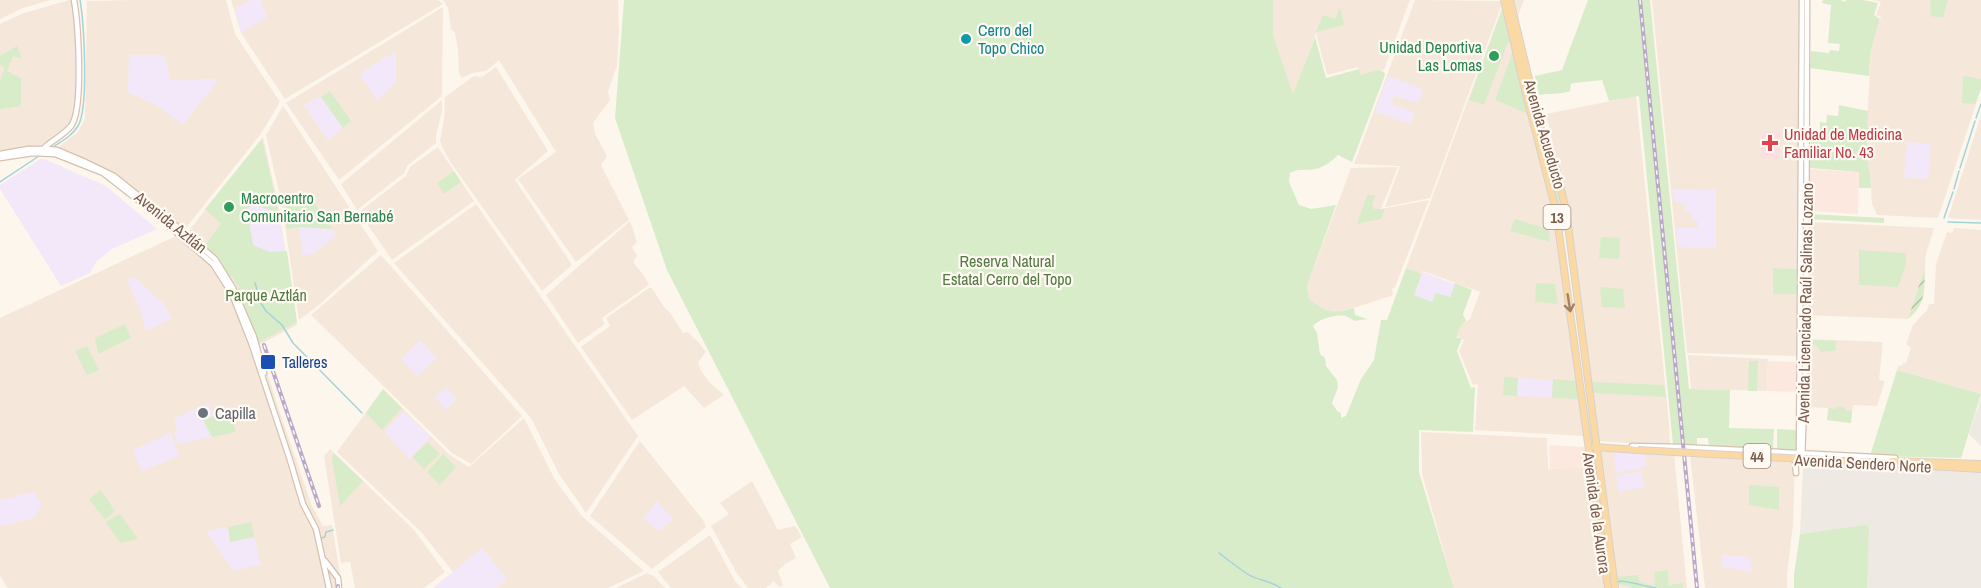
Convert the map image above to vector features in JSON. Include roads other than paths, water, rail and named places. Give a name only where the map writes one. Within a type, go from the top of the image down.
[{"type":"main road","points":[[43,151],[70,128],[76,113],[78,39],[74,0]]},
{"type":"main road","name":"Avenida Acueducto","points":[[1504,0],[1521,77],[1555,208],[1587,438]]},
{"type":"main road","name":"Avenida Acueducto","points":[[1510,0],[1543,138],[1556,165],[1567,216],[1591,401],[1601,446]]},
{"type":"main road","name":"Avenida Licenciado Raúl Salinas Lozano","points":[[1800,458],[1804,430],[1800,342],[1802,0]]},
{"type":"main road","name":"Avenida Licenciado Raúl Salinas Lozano","points":[[1800,458],[1806,346],[1808,0]]},
{"type":"main road","name":"Avenida Aztlán","points":[[0,156],[43,151],[55,152],[111,174],[215,259],[233,288],[254,337],[266,384]]},
{"type":"main road","name":"Avenida Aztlán","points":[[195,244],[213,264],[232,294],[266,384],[303,504],[316,529],[330,588]]},
{"type":"main road","points":[[1564,270],[1574,271]]},
{"type":"main road","points":[[1800,297],[1806,308]]},
{"type":"main road","points":[[1800,327],[1802,334],[1806,335]]},
{"type":"main road","points":[[1574,336],[1583,336]]},
{"type":"main road","points":[[1800,342],[1806,346]]},
{"type":"main road","points":[[254,344],[263,367]]},
{"type":"main road","points":[[1578,373],[1587,371]]},
{"type":"main road","points":[[1582,401],[1591,401]]},
{"type":"main road","points":[[1804,430],[1807,448],[1817,455],[1816,458],[1820,462]]},
{"type":"main road","points":[[1587,438],[1592,445],[1601,446]]},
{"type":"main road","name":"Avenida de la Aurora","points":[[1587,438],[1615,588]]},
{"type":"main road","points":[[1589,453],[1601,446]]},
{"type":"main road","name":"Avenida de la Aurora","points":[[1601,446],[1598,458],[1608,588]]},
{"type":"main road","name":"44","points":[[1601,446],[1635,448]]},
{"type":"main road","points":[[1635,448],[1778,460],[1800,458]]},
{"type":"main road","name":"Avenida Sendero Norte","points":[[1635,448],[1877,462],[1909,466],[1981,466]]},
{"type":"main road","points":[[1663,450],[1777,453],[1820,462],[1909,466]]},
{"type":"main road","points":[[1777,453],[1778,460]]},
{"type":"main road","name":"Avenida Sendero Norte","points":[[1800,458],[1817,455],[1981,466]]},
{"type":"main road","points":[[1796,473],[1800,458]]},
{"type":"main road","name":"Avenida Sendero Norte","points":[[1877,462],[1900,460]]},
{"type":"main road","name":"Avenida Aztlán","points":[[322,556],[338,578],[339,588]]},
{"type":"waterway","points":[[53,147],[73,133],[78,126],[84,102],[85,65],[80,0]]},
{"type":"waterway","points":[[1976,118],[1981,104]]},
{"type":"waterway","points":[[1960,168],[1975,121]]},
{"type":"waterway","points":[[0,182],[39,156]]},
{"type":"waterway","points":[[1954,189],[1959,171]]},
{"type":"waterway","points":[[1944,218],[1953,192]]},
{"type":"waterway","points":[[1948,222],[1981,223]]},
{"type":"waterway","points":[[255,283],[266,311],[282,325],[293,343],[362,413]]},
{"type":"waterway","points":[[321,538],[325,537],[326,532],[333,530]]},
{"type":"waterway","points":[[1219,553],[1250,576],[1281,588]]},
{"type":"waterway","points":[[1617,583],[1620,581],[1656,588]]},
{"type":"railway","points":[[1640,0],[1697,588]]},
{"type":"railway","points":[[264,345],[319,506]]},
{"type":"place","name":"Cerro del Topo Chico","points":[[966,39]]},
{"type":"place","name":"Unidad Deportiva Las Lomas","points":[[1494,56]]},
{"type":"place","name":"Unidad de Medicina Familiar No. 43","points":[[1770,143]]},
{"type":"place","name":"Macrocentro Comunitario San Bernabé","points":[[229,207]]},
{"type":"place","name":"Talleres","points":[[268,362]]},
{"type":"place","name":"Capilla","points":[[203,413]]},
{"type":"park label","name":"Reserva Natural Estatal Cerro del Topo","points":[[1007,270]]},
{"type":"park label","name":"Parque Aztlán","points":[[266,295]]}]
